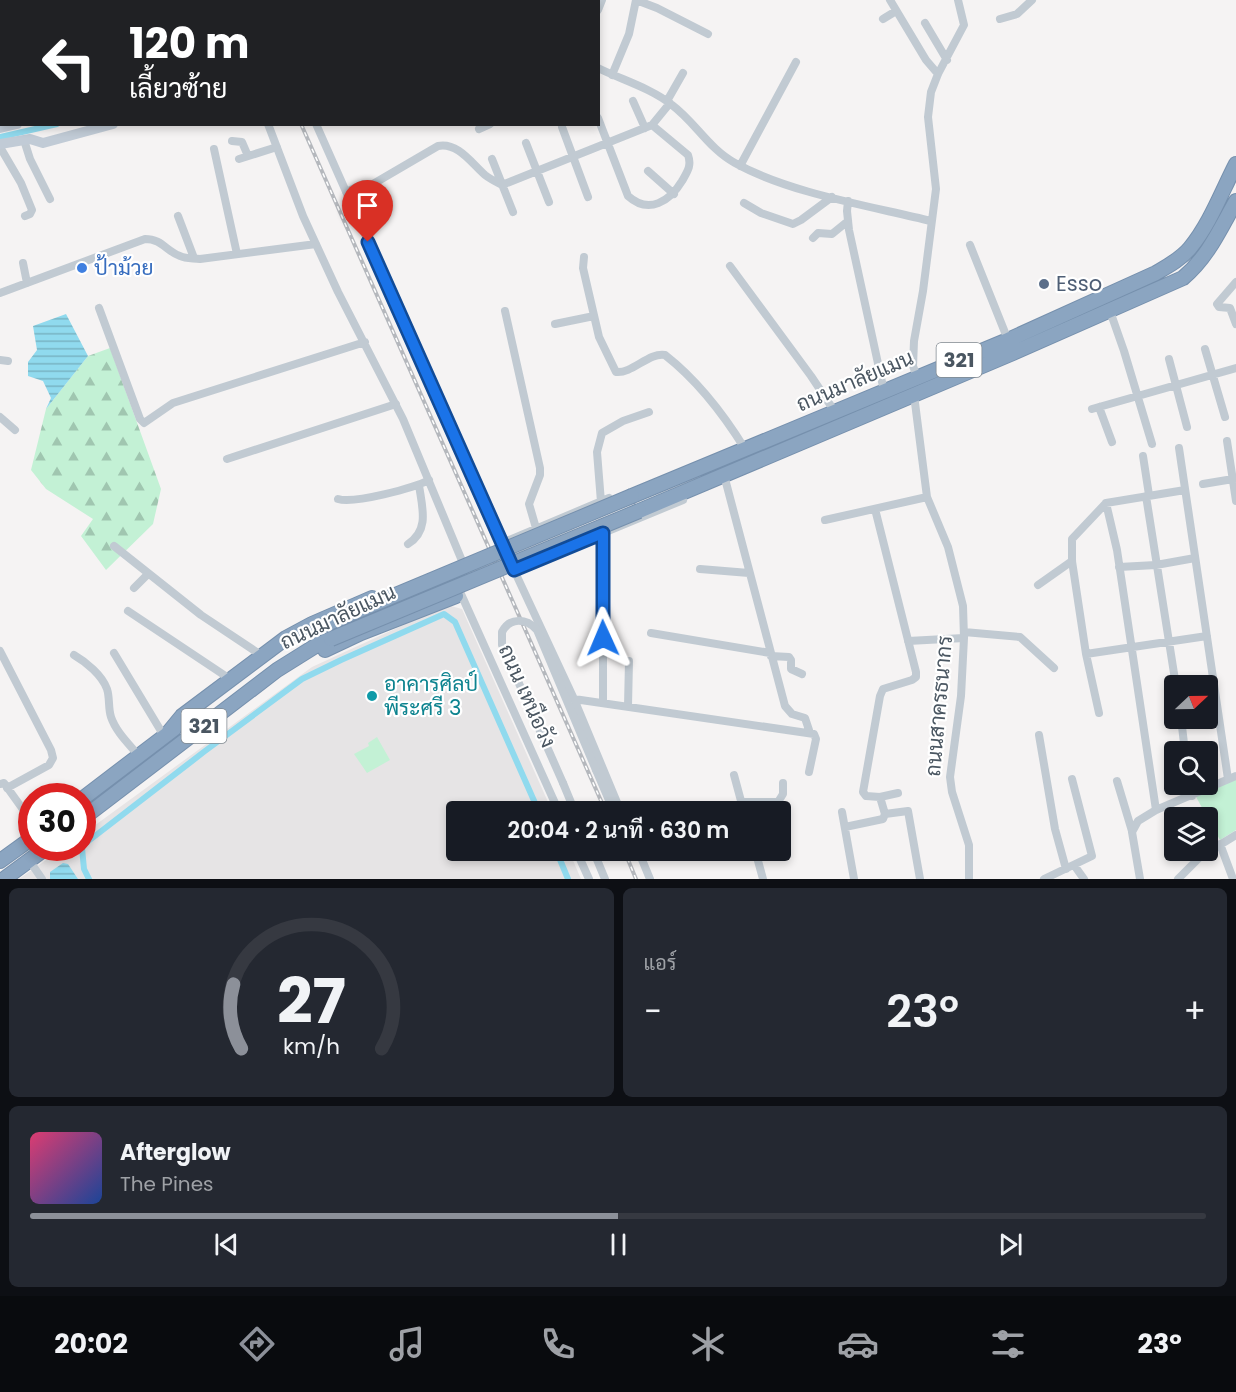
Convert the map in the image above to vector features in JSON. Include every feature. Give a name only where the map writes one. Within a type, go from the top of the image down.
[{"type":"highway","name":"ถนนมาลัยแมน","points":[[96,788],[266,659],[324,625],[1008,340],[1156,273],[1175,261],[1189,248],[1200,233],[1236,164]]},
{"type":"highway","name":"ถนนมาลัยแมน","points":[[96,808],[277,670],[308,650],[639,511],[725,478],[1183,278],[1197,266],[1209,250],[1236,201]]},
{"type":"highway","points":[[166,735],[182,716],[286,638],[345,608],[463,563]]},
{"type":"highway","points":[[229,706],[255,694],[296,665],[328,648],[459,595]]},
{"type":"highway","points":[[0,861],[18,848]]},
{"type":"highway","points":[[4,879],[28,861]]},
{"type":"street","points":[[612,75],[629,34],[636,0],[708,34]]},
{"type":"street","points":[[890,0],[926,60],[938,74]]},
{"type":"street","points":[[917,377],[913,366],[914,340],[923,291],[936,178],[928,117],[931,92],[938,74],[964,25],[958,0]]},
{"type":"street","points":[[1000,19],[1017,14],[1032,0]]},
{"type":"street","points":[[883,19],[896,11]]},
{"type":"street","points":[[925,23],[947,60]]},
{"type":"street","points":[[740,166],[796,62]]},
{"type":"street","points":[[600,69],[669,102],[717,151],[740,166],[770,179],[832,197],[931,221]]},
{"type":"street","points":[[350,201],[367,191],[373,184],[438,146],[445,145],[459,151],[487,177],[502,185],[538,172],[649,127],[669,102],[683,73]]},
{"type":"street","points":[[600,123],[628,196],[634,202],[658,204],[674,194],[689,169],[688,155],[649,127],[633,101]]},
{"type":"street","points":[[25,216],[32,212],[26,194],[0,146],[80,126]]},
{"type":"street","points":[[27,140],[43,142],[105,126]]},
{"type":"street","points":[[269,126],[316,244],[396,404],[429,480],[463,563],[468,577],[468,587],[459,595],[448,594],[442,588],[440,580],[444,571]]},
{"type":"street","points":[[318,126],[514,570],[574,699],[616,801]]},
{"type":"street","points":[[479,129],[486,126]]},
{"type":"street","points":[[562,127],[588,197]]},
{"type":"street","points":[[27,140],[30,159],[50,199]]},
{"type":"street","points":[[232,141],[242,142],[248,156]]},
{"type":"street","points":[[526,143],[549,202]]},
{"type":"street","points":[[239,159],[277,147]]},
{"type":"street","points":[[214,149],[237,254]]},
{"type":"street","points":[[492,159],[513,212]]},
{"type":"street","points":[[648,171],[674,194]]},
{"type":"street","points":[[346,192],[363,184],[373,184]]},
{"type":"street","points":[[744,202],[761,213],[793,224],[832,197]]},
{"type":"street","points":[[848,201],[848,221],[884,392]]},
{"type":"street","points":[[178,216],[194,258]]},
{"type":"street","points":[[813,238],[819,233],[832,234],[848,221]]},
{"type":"street","points":[[0,293],[145,239],[161,242],[181,257],[194,258],[316,244]]},
{"type":"street","points":[[970,245],[1008,340]]},
{"type":"street","points":[[502,543],[708,459],[742,451],[726,420],[700,388],[665,355],[662,354],[623,372],[616,372],[601,341],[594,316],[583,268],[584,257]]},
{"type":"street","points":[[23,263],[27,283]]},
{"type":"street","points":[[730,266],[835,412]]},
{"type":"street","points":[[1236,282],[1217,302],[1219,308],[1230,308],[1236,324]]},
{"type":"street","points":[[99,308],[140,419],[144,423],[173,403],[365,342]]},
{"type":"street","points":[[505,311],[540,468],[540,475],[529,504],[534,529],[542,548],[540,559]]},
{"type":"street","points":[[1110,311],[1152,444]]},
{"type":"street","points":[[555,324],[594,316]]},
{"type":"street","points":[[1205,350],[1225,417]]},
{"type":"street","points":[[1169,359],[1187,426]]},
{"type":"street","points":[[1112,442],[1096,407],[1236,369]]},
{"type":"street","name":"ถนนสาครธนากร","points":[[914,395],[927,497],[948,547],[963,606],[961,696],[950,785],[967,835],[969,879]]},
{"type":"street","points":[[227,459],[396,404]]},
{"type":"street","points":[[601,502],[597,458],[602,433],[623,421],[649,412]]},
{"type":"street","points":[[0,417],[15,430]]},
{"type":"street","points":[[1227,441],[1236,501]]},
{"type":"street","points":[[1132,832],[1137,821],[1156,810],[1232,778],[1207,636],[1179,448]]},
{"type":"street","points":[[1143,456],[1156,565],[1174,675]]},
{"type":"street","points":[[514,570],[725,478],[785,706],[792,714],[805,718],[809,730]]},
{"type":"street","points":[[1203,484],[1233,479]]},
{"type":"street","points":[[339,499],[347,501],[419,485],[429,480]]},
{"type":"street","points":[[408,544],[418,537],[422,528],[419,485]]},
{"type":"street","points":[[1099,713],[1086,654],[1072,561],[1072,539],[1106,503],[1185,490]]},
{"type":"street","points":[[825,520],[927,497]]},
{"type":"street","points":[[1106,503],[1119,567],[1156,810]]},
{"type":"street","points":[[875,509],[916,677],[883,689],[863,792],[866,796],[880,797],[898,793]]},
{"type":"street","points":[[603,533],[603,703]]},
{"type":"street","points":[[114,546],[211,623],[261,655]]},
{"type":"street","points":[[1119,567],[1156,565],[1195,558]]},
{"type":"street","points":[[1038,585],[1072,561]]},
{"type":"street","points":[[700,569],[749,573]]},
{"type":"street","points":[[134,588],[148,574]]},
{"type":"street","name":"ถนน เหนือวัง","points":[[459,595],[554,801]]},
{"type":"street","points":[[128,611],[230,679]]},
{"type":"street","points":[[570,801],[502,645],[501,632],[510,622],[526,621],[537,630],[610,801]]},
{"type":"street","points":[[651,633],[789,657],[791,669],[802,674]]},
{"type":"street","points":[[908,641],[964,635],[1020,637],[1054,668]]},
{"type":"street","points":[[1086,654],[1207,636]]},
{"type":"street","points":[[0,651],[53,758],[50,765],[4,786],[18,804]]},
{"type":"street","points":[[114,653],[166,735]]},
{"type":"street","points":[[74,655],[104,683],[111,717],[117,729],[139,756]]},
{"type":"street","points":[[628,706],[629,661]]},
{"type":"street","points":[[574,699],[814,734],[816,739],[809,772]]},
{"type":"street","points":[[1039,735],[1055,829],[1070,867],[1084,879]]},
{"type":"street","points":[[734,775],[741,801]]},
{"type":"street","points":[[1044,879],[1088,859],[1093,853],[1072,779]]},
{"type":"street","points":[[1117,781],[1132,832],[1138,878]]},
{"type":"street","points":[[778,801],[783,794],[783,783]]},
{"type":"street","points":[[845,827],[884,819],[885,814],[880,797]]},
{"type":"street","points":[[842,812],[854,879]]},
{"type":"street","points":[[885,814],[909,812],[920,879]]},
{"type":"street","points":[[1178,879],[1200,857],[1236,835]]},
{"type":"street","points":[[1220,844],[1233,879]]},
{"type":"street","points":[[30,861],[42,879]]},
{"type":"street","points":[[580,861],[587,878]]},
{"type":"street","points":[[598,861],[605,879]]},
{"type":"street","points":[[643,861],[650,879]]},
{"type":"street","points":[[758,861],[763,879]]},
{"type":"shaded area","points":[[447,605],[462,609],[548,801],[446,801],[446,861],[573,861],[581,879],[19,879],[45,861],[96,861],[96,825],[312,667]]},
{"type":"green space","points":[[110,348],[161,489],[153,524],[106,570],[81,536],[93,519],[46,489],[31,470],[46,409],[88,356]]},
{"type":"green space","points":[[377,737],[390,760],[367,773],[354,754],[369,746],[368,743]]},
{"type":"green space","points":[[1236,778],[1236,830],[1220,840],[1218,807],[1202,807],[1195,795],[1218,795],[1218,785]]},
{"type":"water","points":[[66,314],[88,356],[46,409],[51,398],[43,381],[28,376],[28,362],[37,350],[33,326]]},
{"type":"water","points":[[63,863],[68,864],[78,879],[50,879],[50,872]]},
{"type":"waterway","points":[[0,137],[48,126]]},
{"type":"waterway","points":[[96,835],[302,679],[444,614],[455,622],[534,801]]},
{"type":"waterway","points":[[83,861],[89,879]]},
{"type":"waterway","points":[[561,861],[568,879]]},
{"type":"railway","points":[[302,126],[601,801]]},
{"type":"railway","points":[[629,861],[636,879]]},
{"type":"place","name":"ป้าม้วย","points":[[82,268]]},
{"type":"place","name":"Esso","points":[[1044,284]]},
{"type":"place","name":"อาคารศิลป์ พีระศรี 3","points":[[372,696]]},
{"type":"route","points":[[368,242],[514,570],[603,533],[603,638]]}]
